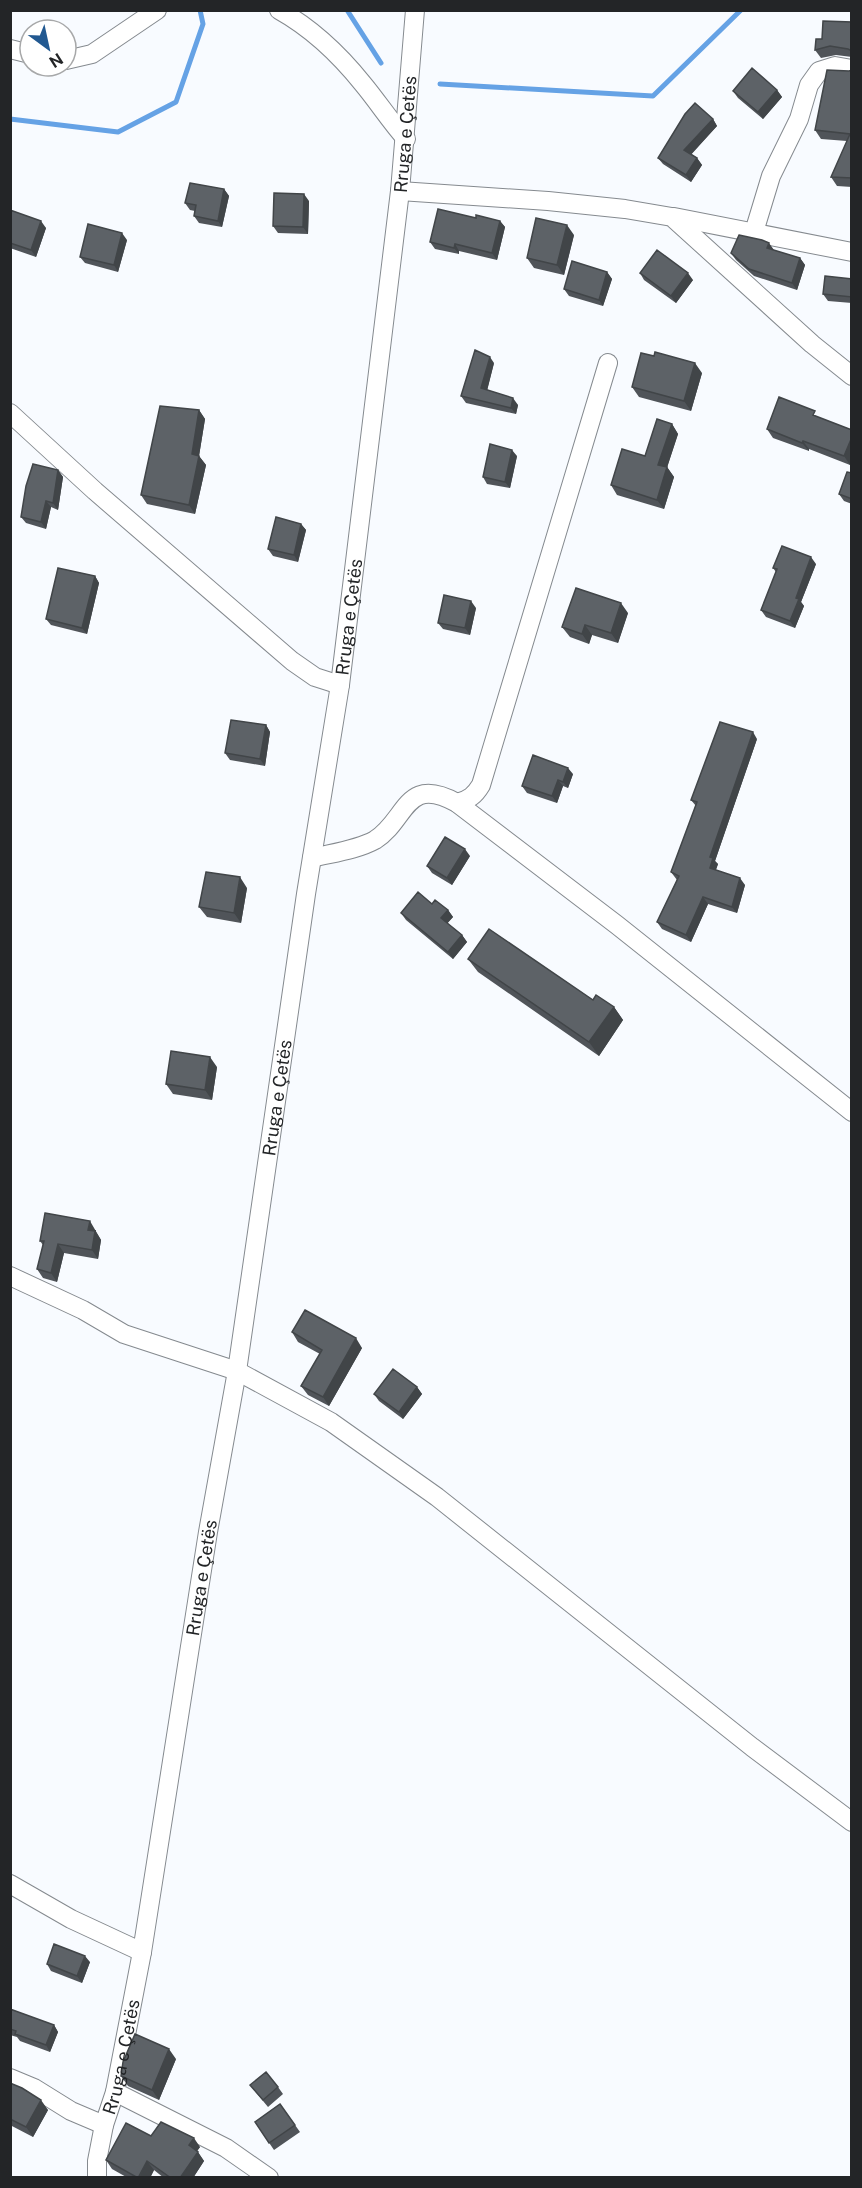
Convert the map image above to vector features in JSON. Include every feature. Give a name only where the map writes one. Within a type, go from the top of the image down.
[{"type":"street","points":[[78,57],[93,54],[157,10]]},
{"type":"street","points":[[279,10],[307,27],[341,58],[389,120],[406,138]]},
{"type":"street","name":"Rruga e Çetës","points":[[96,2178],[104,2125],[115,2092],[142,1952],[208,1532],[237,1371],[312,858],[340,685],[406,138],[415,10]]},
{"type":"street","points":[[753,232],[771,176],[799,119],[809,85],[819,71],[834,66],[852,69]]},
{"type":"street","points":[[400,191],[548,201],[625,209],[852,252]]},
{"type":"street","points":[[672,217],[812,344],[852,376]]},
{"type":"street","points":[[457,803],[476,794],[481,785],[608,363]]},
{"type":"street","points":[[10,414],[95,491],[292,661],[315,677],[340,685]]},
{"type":"street","points":[[312,858],[374,841],[385,832],[409,800],[421,795],[434,794],[457,803],[617,925],[852,1112]]},
{"type":"street","points":[[10,1276],[83,1310],[124,1334],[237,1371],[331,1422],[437,1497],[752,1747],[852,1822]]},
{"type":"street","points":[[10,1884],[71,1919],[142,1952]]},
{"type":"street","points":[[10,2078],[34,2088],[71,2111],[104,2125]]},
{"type":"street","points":[[115,2092],[225,2148],[269,2178]]},
{"type":"building","points":[[823,21],[852,22],[852,51],[830,46],[815,50],[816,39],[822,39]]},
{"type":"building","points":[[752,68],[777,90],[758,112],[733,91]]},
{"type":"building","points":[[827,70],[852,70],[852,178],[831,177],[850,134],[815,130]]},
{"type":"building","points":[[695,103],[713,119],[684,150],[697,158],[686,175],[658,158],[685,114]]},
{"type":"building","points":[[190,183],[224,189],[218,221],[194,216],[196,205],[185,203]]},
{"type":"building","points":[[274,193],[304,194],[303,227],[273,226]]},
{"type":"building","points":[[438,209],[500,221],[492,253],[455,244],[454,248],[430,242]]},
{"type":"building","points":[[10,210],[41,221],[31,250],[10,243]]},
{"type":"building","points":[[536,218],[567,225],[557,265],[527,258]]},
{"type":"building","points":[[88,224],[122,233],[114,265],[80,257]]},
{"type":"building","points":[[739,235],[762,240],[769,243],[767,248],[800,258],[792,283],[749,269],[731,253]]},
{"type":"building","points":[[657,250],[688,273],[671,296],[640,273]]},
{"type":"building","points":[[572,261],[607,272],[599,300],[564,289]]},
{"type":"building","points":[[825,276],[852,279],[852,297],[823,294]]},
{"type":"building","points":[[475,350],[490,357],[481,388],[513,398],[511,408],[461,396]]},
{"type":"building","points":[[655,352],[695,363],[684,401],[632,387],[641,353],[654,356]]},
{"type":"building","points":[[779,397],[815,411],[813,415],[852,430],[852,437],[844,456],[767,429]]},
{"type":"building","points":[[160,406],[199,410],[192,454],[199,456],[189,505],[141,495]]},
{"type":"building","points":[[657,419],[672,424],[658,465],[667,467],[657,500],[611,485],[622,449],[645,456]]},
{"type":"building","points":[[490,444],[512,450],[505,482],[483,477]]},
{"type":"building","points":[[33,464],[58,470],[53,503],[46,501],[41,522],[21,517],[26,486]]},
{"type":"building","points":[[847,472],[852,473],[852,499],[839,494]]},
{"type":"building","points":[[276,517],[301,524],[294,555],[268,549]]},
{"type":"building","points":[[782,546],[811,557],[790,621],[761,610],[777,569],[773,568]]},
{"type":"building","points":[[58,568],[95,576],[82,628],[46,619]]},
{"type":"building","points":[[576,588],[621,603],[611,633],[585,625],[582,634],[562,627]]},
{"type":"building","points":[[444,595],[471,601],[465,628],[438,623]]},
{"type":"building","points":[[231,720],[266,725],[260,759],[225,753]]},
{"type":"building","points":[[720,722],[753,732],[710,857],[713,858],[710,868],[740,878],[732,907],[703,897],[686,935],[657,922],[679,876],[671,872],[697,802],[691,800]]},
{"type":"building","points":[[533,755],[568,768],[563,782],[558,780],[552,796],[522,786]]},
{"type":"building","points":[[445,837],[465,849],[447,878],[427,866]]},
{"type":"building","points":[[206,872],[240,877],[234,913],[199,907]]},
{"type":"building","points":[[418,892],[432,904],[435,900],[448,910],[441,918],[462,935],[448,952],[401,913]]},
{"type":"building","points":[[489,929],[593,1000],[596,995],[614,1007],[589,1042],[468,959]]},
{"type":"building","points":[[171,1051],[210,1057],[205,1090],[166,1084]]},
{"type":"building","points":[[45,1213],[90,1221],[88,1230],[95,1231],[92,1250],[58,1244],[51,1273],[37,1269],[44,1241],[40,1241]]},
{"type":"building","points":[[305,1310],[356,1338],[323,1397],[301,1386],[322,1350],[292,1332]]},
{"type":"building","points":[[393,1369],[417,1387],[399,1412],[374,1394]]},
{"type":"building","points":[[54,1944],[85,1956],[77,1976],[47,1964]]},
{"type":"building","points":[[10,2009],[54,2025],[46,2045],[15,2034],[16,2031],[10,2029]]},
{"type":"building","points":[[135,2034],[169,2049],[152,2090],[121,2076],[123,2062]]},
{"type":"building","points":[[266,2072],[278,2087],[263,2100],[250,2085]]},
{"type":"building","points":[[10,2083],[41,2100],[26,2127],[10,2119]]},
{"type":"building","points":[[280,2104],[295,2125],[269,2143],[255,2122]]},
{"type":"building","points":[[161,2122],[194,2138],[189,2145],[198,2152],[180,2178],[171,2178],[147,2161],[138,2178],[106,2160],[126,2123],[151,2136]]},
{"type":"waterway","points":[[10,119],[118,132],[176,102],[203,24],[200,10]]},
{"type":"waterway","points":[[347,10],[381,63]]},
{"type":"waterway","points":[[440,84],[653,96],[741,10]]}]
